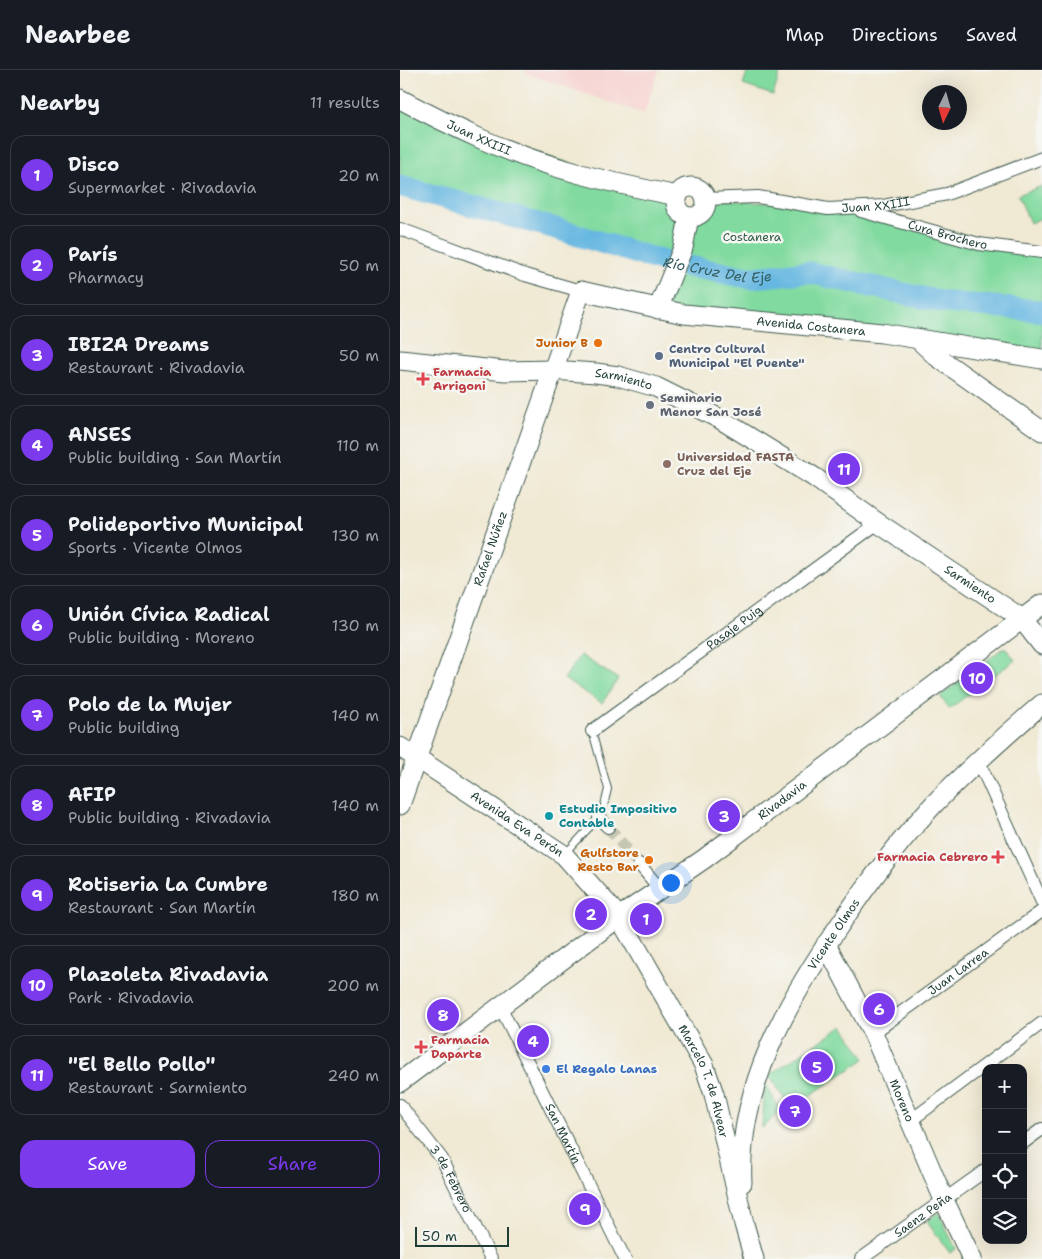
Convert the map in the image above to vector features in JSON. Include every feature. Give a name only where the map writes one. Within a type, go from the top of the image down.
[{"type":"street","name":"Juan XXIII","points":[[400,99],[480,139],[522,155],[614,183],[678,196]]},
{"type":"street","name":"Juan XXIII","points":[[706,199],[758,197],[812,207],[854,209],[947,194],[1042,158]]},
{"type":"street","points":[[686,188],[695,188],[702,192],[706,199],[705,207],[701,213],[689,217],[678,209],[678,196],[686,188]]},
{"type":"street","name":"Cura Brochero","points":[[854,209],[979,244],[1042,252]]},
{"type":"street","points":[[662,300],[683,248],[689,217]]},
{"type":"street","points":[[400,230],[525,275],[581,291]]},
{"type":"street","name":"Avenida Costanera","points":[[581,291],[662,300],[716,319],[882,333],[1042,359]]},
{"type":"street","name":"Rafael Núñez","points":[[400,805],[418,759],[581,291]]},
{"type":"street","points":[[918,338],[936,356],[1042,431]]},
{"type":"street","name":"Sarmiento","points":[[400,360],[505,370],[552,370],[618,376],[656,387],[675,395],[720,419],[814,477],[878,523],[1021,618],[1042,645]]},
{"type":"street","name":"Pasaje Puig","points":[[592,730],[878,523]]},
{"type":"street","name":"Rivadavia","points":[[400,1082],[620,917],[704,859],[1042,604]]},
{"type":"street","name":"Vicente Olmos","points":[[744,1224],[741,1170],[748,1122],[760,1069],[788,1005],[826,944],[890,854],[934,804],[1042,704]]},
{"type":"street","name":"Avenida Eva Perón","points":[[400,747],[564,855],[620,917]]},
{"type":"street","points":[[979,762],[1042,902]]},
{"type":"street","points":[[639,864],[660,889]]},
{"type":"street","name":"Juan Larrea","points":[[873,1033],[1042,911]]},
{"type":"street","name":"Marcelo T. de Alvear","points":[[620,917],[704,1065],[714,1094],[754,1259]]},
{"type":"street","name":"Moreno","points":[[826,944],[873,1033],[944,1200],[972,1259]]},
{"type":"street","name":"San Martín","points":[[501,1008],[625,1259]]},
{"type":"street","points":[[910,1121],[1042,1022]]},
{"type":"street","name":"3 de Febrero","points":[[400,1106],[442,1159],[491,1259]]},
{"type":"street","points":[[1027,1139],[1042,1129]]},
{"type":"street","name":"Saenz Peña","points":[[861,1259],[982,1173]]},
{"type":"lane","points":[[564,855],[603,822],[602,814],[608,790],[592,730]]},
{"type":"shaded area","points":[[526,70],[659,70],[644,114],[525,73]]},
{"type":"green space","points":[[748,70],[781,70],[773,95],[743,85]]},
{"type":"green space","name":"Costanera","points":[[400,99],[426,112],[677,202],[682,214],[699,214],[704,209],[705,199],[854,209],[1042,253],[1042,359],[658,309],[676,264],[400,186]]},
{"type":"green space","points":[[1042,186],[1042,218],[1030,223],[1018,195]]},
{"type":"green space","points":[[1005,647],[1015,660],[949,709],[940,696]]},
{"type":"green space","points":[[580,655],[618,679],[602,703],[564,679]]},
{"type":"green space","points":[[843,1026],[865,1059],[791,1108],[769,1075]]},
{"type":"green space","points":[[765,1084],[781,1111],[762,1128]]},
{"type":"green space","points":[[938,1212],[956,1249],[950,1253],[927,1222]]},
{"type":"waterway","name":"Río Cruz Del Eje","points":[[400,186],[554,228],[665,262],[750,278],[807,272],[942,302],[1042,311]]},
{"type":"tunnel","points":[[608,827],[639,864]]},
{"type":"place","name":"Junior B","points":[[598,343]]},
{"type":"place","name":"Centro Cultural Municipal \"El Puente\"","points":[[659,356]]},
{"type":"place","name":"Farmacia Arrigoni","points":[[423,379]]},
{"type":"place","name":"Seminario Menor San José","points":[[650,405]]},
{"type":"place","name":"Universidad FASTA Cruz del Eje","points":[[667,464]]},
{"type":"place","name":"\"El Bello Pollo\"","points":[[844,469]]},
{"type":"place","name":"Plazoleta Rivadavia","points":[[977,678]]},
{"type":"place","name":"Estudio Impositivo Contable","points":[[549,816]]},
{"type":"place","name":"IBIZA Dreams","points":[[724,816]]},
{"type":"place","name":"Farmacia Cebrero","points":[[998,857]]},
{"type":"place","name":"Gulfstore Resto Bar","points":[[649,860]]},
{"type":"place","name":"París","points":[[591,914]]},
{"type":"place","name":"Disco","points":[[646,919]]},
{"type":"place","name":"Unión Cívica Radical","points":[[879,1009]]},
{"type":"place","name":"AFIP","points":[[443,1015]]},
{"type":"place","name":"ANSES","points":[[533,1041]]},
{"type":"place","name":"Farmacia Daparte","points":[[421,1047]]},
{"type":"place","name":"Polideportivo Municipal","points":[[817,1067]]},
{"type":"place","name":"El Regalo Lanas","points":[[546,1069]]},
{"type":"place","name":"Polo de la Mujer","points":[[795,1111]]},
{"type":"place","name":"Rotiseria La Cumbre","points":[[585,1209]]}]
